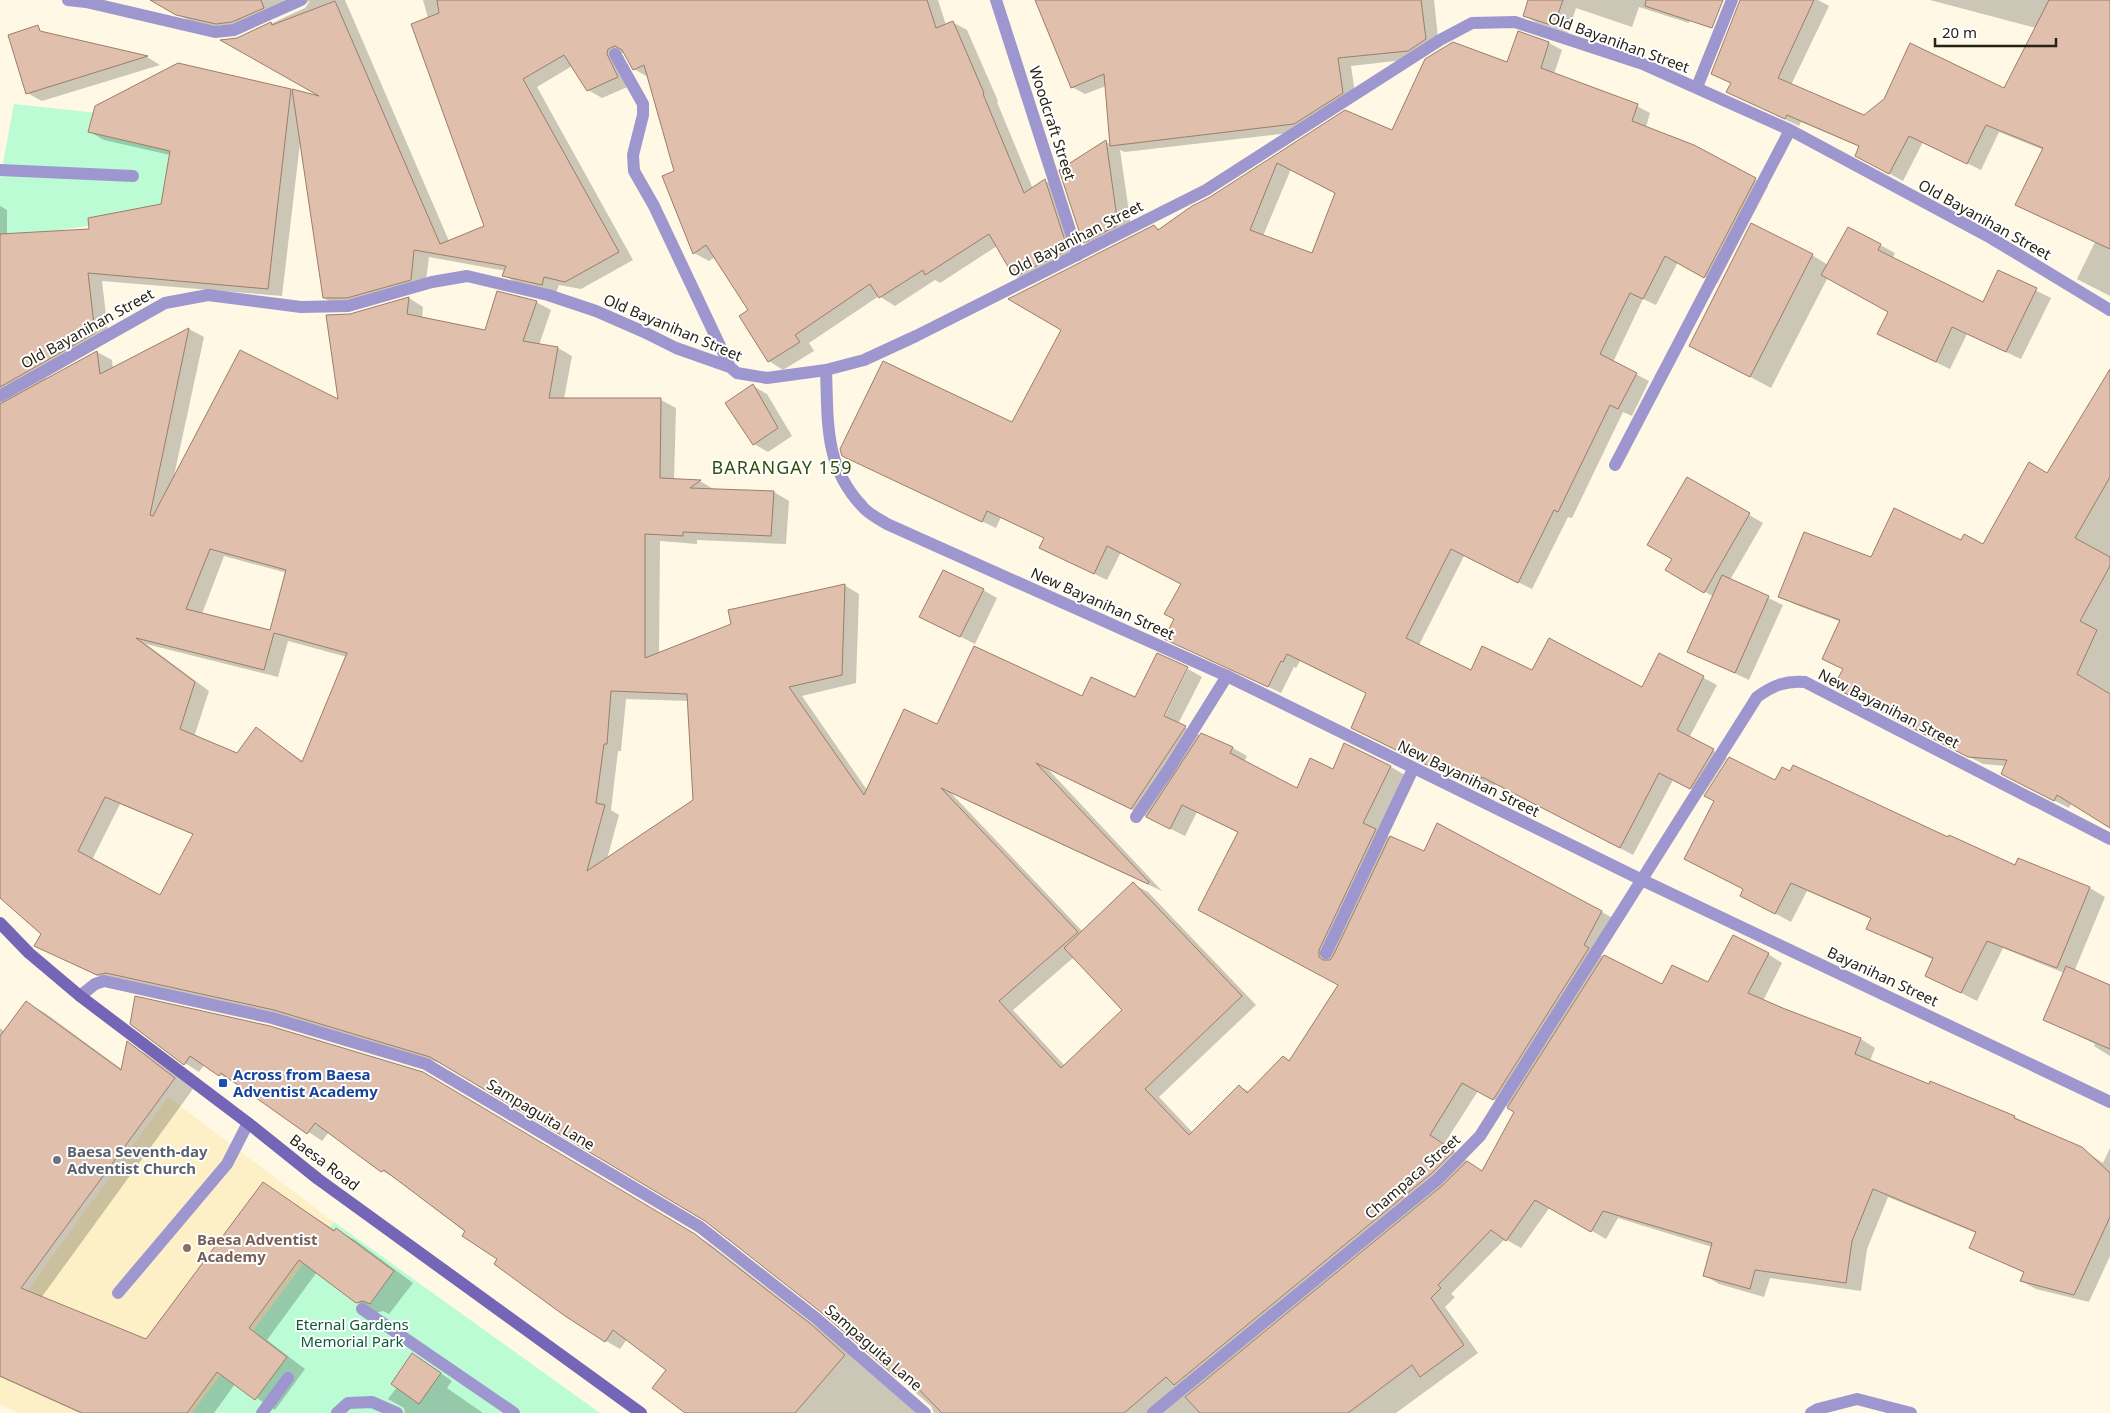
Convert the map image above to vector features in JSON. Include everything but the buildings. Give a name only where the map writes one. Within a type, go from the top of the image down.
[{"type":"main road","name":"Baesa Road","points":[[0,923],[29,953],[80,996],[248,1123],[318,1179],[641,1413]]},
{"type":"street","points":[[68,0],[86,2],[215,32],[234,30],[301,0]]},
{"type":"street","name":"Woodcraft Street","points":[[996,0],[1078,255]]},
{"type":"street","points":[[1697,87],[1732,0]]},
{"type":"street","name":"Old Bayanihan Street","points":[[0,396],[165,303],[208,295],[300,307],[348,306],[432,282],[467,276],[548,295],[596,311],[676,348],[730,367],[737,373],[767,378],[826,370],[864,360],[916,336],[1206,190],[1440,40],[1472,23],[1515,22],[1642,64],[1697,87],[1790,130],[1991,238],[2110,310]]},
{"type":"street","points":[[615,54],[643,104],[643,115],[633,154],[634,170],[654,206],[730,367]]},
{"type":"street","points":[[1615,465],[1790,130]]},
{"type":"street","points":[[0,170],[133,176]]},
{"type":"street","name":"New Bayanihan Street","points":[[826,370],[829,441],[840,475],[862,507],[887,524],[1226,676],[1642,880],[1757,697],[1773,686],[1794,681],[1805,682],[2110,839]]},
{"type":"street","points":[[1136,817],[1169,769],[1226,676]]},
{"type":"street","points":[[1326,953],[1413,769]]},
{"type":"street","name":"Bayanihan Street","points":[[1642,880],[2110,1102]]},
{"type":"street","name":"Champaca Street","points":[[1153,1413],[1438,1179],[1480,1136],[1642,880]]},
{"type":"street","name":"Sampaguita Lane","points":[[80,996],[95,984],[104,981],[272,1018],[426,1064],[700,1227],[817,1319],[925,1413]]},
{"type":"street","points":[[118,1293],[227,1164],[248,1123]]},
{"type":"street","points":[[362,1309],[514,1413]]},
{"type":"street","points":[[262,1413],[288,1378]]},
{"type":"street","points":[[1811,1413],[1818,1409],[1857,1399],[1911,1413]]},
{"type":"street","points":[[337,1413],[348,1402],[372,1402],[396,1413]]},
{"type":"shaded area","name":"Baesa Adventist Academy","points":[[168,1097],[334,1222],[192,1413],[19,1413],[0,1404],[0,1273],[27,1291]]},
{"type":"green space","points":[[14,104],[199,124],[174,213],[0,239],[0,179]]},
{"type":"green space","name":"Eternal Gardens Memorial Park","points":[[334,1222],[600,1413],[192,1413]]},
{"type":"place","name":"Across from Baesa Adventist Academy","points":[[223,1083]]},
{"type":"place","name":"Baesa Seventh-day Adventist Church","points":[[57,1160]]},
{"type":"place","name":"Baesa Adventist Academy","points":[[187,1248]]},
{"type":"district","name":"BARANGAY 159","points":[[782,467]]}]
